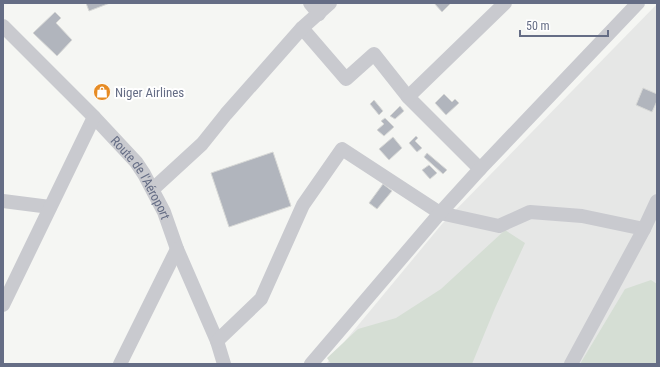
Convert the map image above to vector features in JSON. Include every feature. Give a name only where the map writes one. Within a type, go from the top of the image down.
[{"type":"street","points":[[310,3],[319,14]]},
{"type":"street","points":[[153,189],[202,144],[226,114],[302,28],[330,3]]},
{"type":"street","points":[[408,97],[505,3]]},
{"type":"street","points":[[311,364],[440,213],[638,3]]},
{"type":"street","name":"Route de l'Aéroport","points":[[3,26],[94,117],[136,162],[153,189],[164,212],[177,249],[217,341],[224,364]]},
{"type":"street","points":[[302,28],[346,79],[374,54],[408,97],[480,169]]},
{"type":"street","points":[[3,305],[94,117]]},
{"type":"street","points":[[217,341],[261,299],[303,205],[342,149],[440,213],[499,226],[530,212],[582,216],[644,229]]},
{"type":"street","points":[[571,364],[644,229],[657,200]]},
{"type":"street","points":[[3,201],[50,207]]},
{"type":"street","points":[[120,364],[177,249]]},
{"type":"shaded area","points":[[657,4],[657,364],[326,364],[442,224]]},
{"type":"shaded area","points":[[505,230],[525,243],[495,308],[472,364],[331,364],[327,358],[358,329],[396,318],[441,289]]},
{"type":"shaded area","points":[[651,280],[657,284],[657,364],[580,364],[625,289]]},
{"type":"building","points":[[86,3],[110,3],[89,11]]},
{"type":"building","points":[[434,3],[451,3],[442,12]]},
{"type":"building","points":[[55,12],[61,18],[56,23],[72,40],[57,56],[33,33]]},
{"type":"building","points":[[643,88],[657,94],[657,101],[652,112],[636,105]]},
{"type":"building","points":[[444,94],[452,102],[455,99],[459,103],[446,115],[435,103]]},
{"type":"building","points":[[374,100],[383,111],[379,115],[370,104]]},
{"type":"building","points":[[400,106],[404,111],[395,119],[390,116]]},
{"type":"building","points":[[385,118],[394,127],[384,136],[377,130],[384,124],[381,121]]},
{"type":"building","points":[[416,136],[418,138],[415,141],[422,148],[417,152],[409,143]]},
{"type":"building","points":[[393,137],[402,148],[389,160],[379,149]]},
{"type":"building","points":[[273,152],[291,206],[229,227],[211,173]]},
{"type":"building","points":[[427,153],[447,170],[443,174],[424,157]]},
{"type":"building","points":[[429,165],[437,173],[430,179],[422,170]]},
{"type":"building","points":[[383,184],[392,191],[377,209],[369,203]]},
{"type":"place","name":"Niger Airlines","points":[[102,92]]}]
